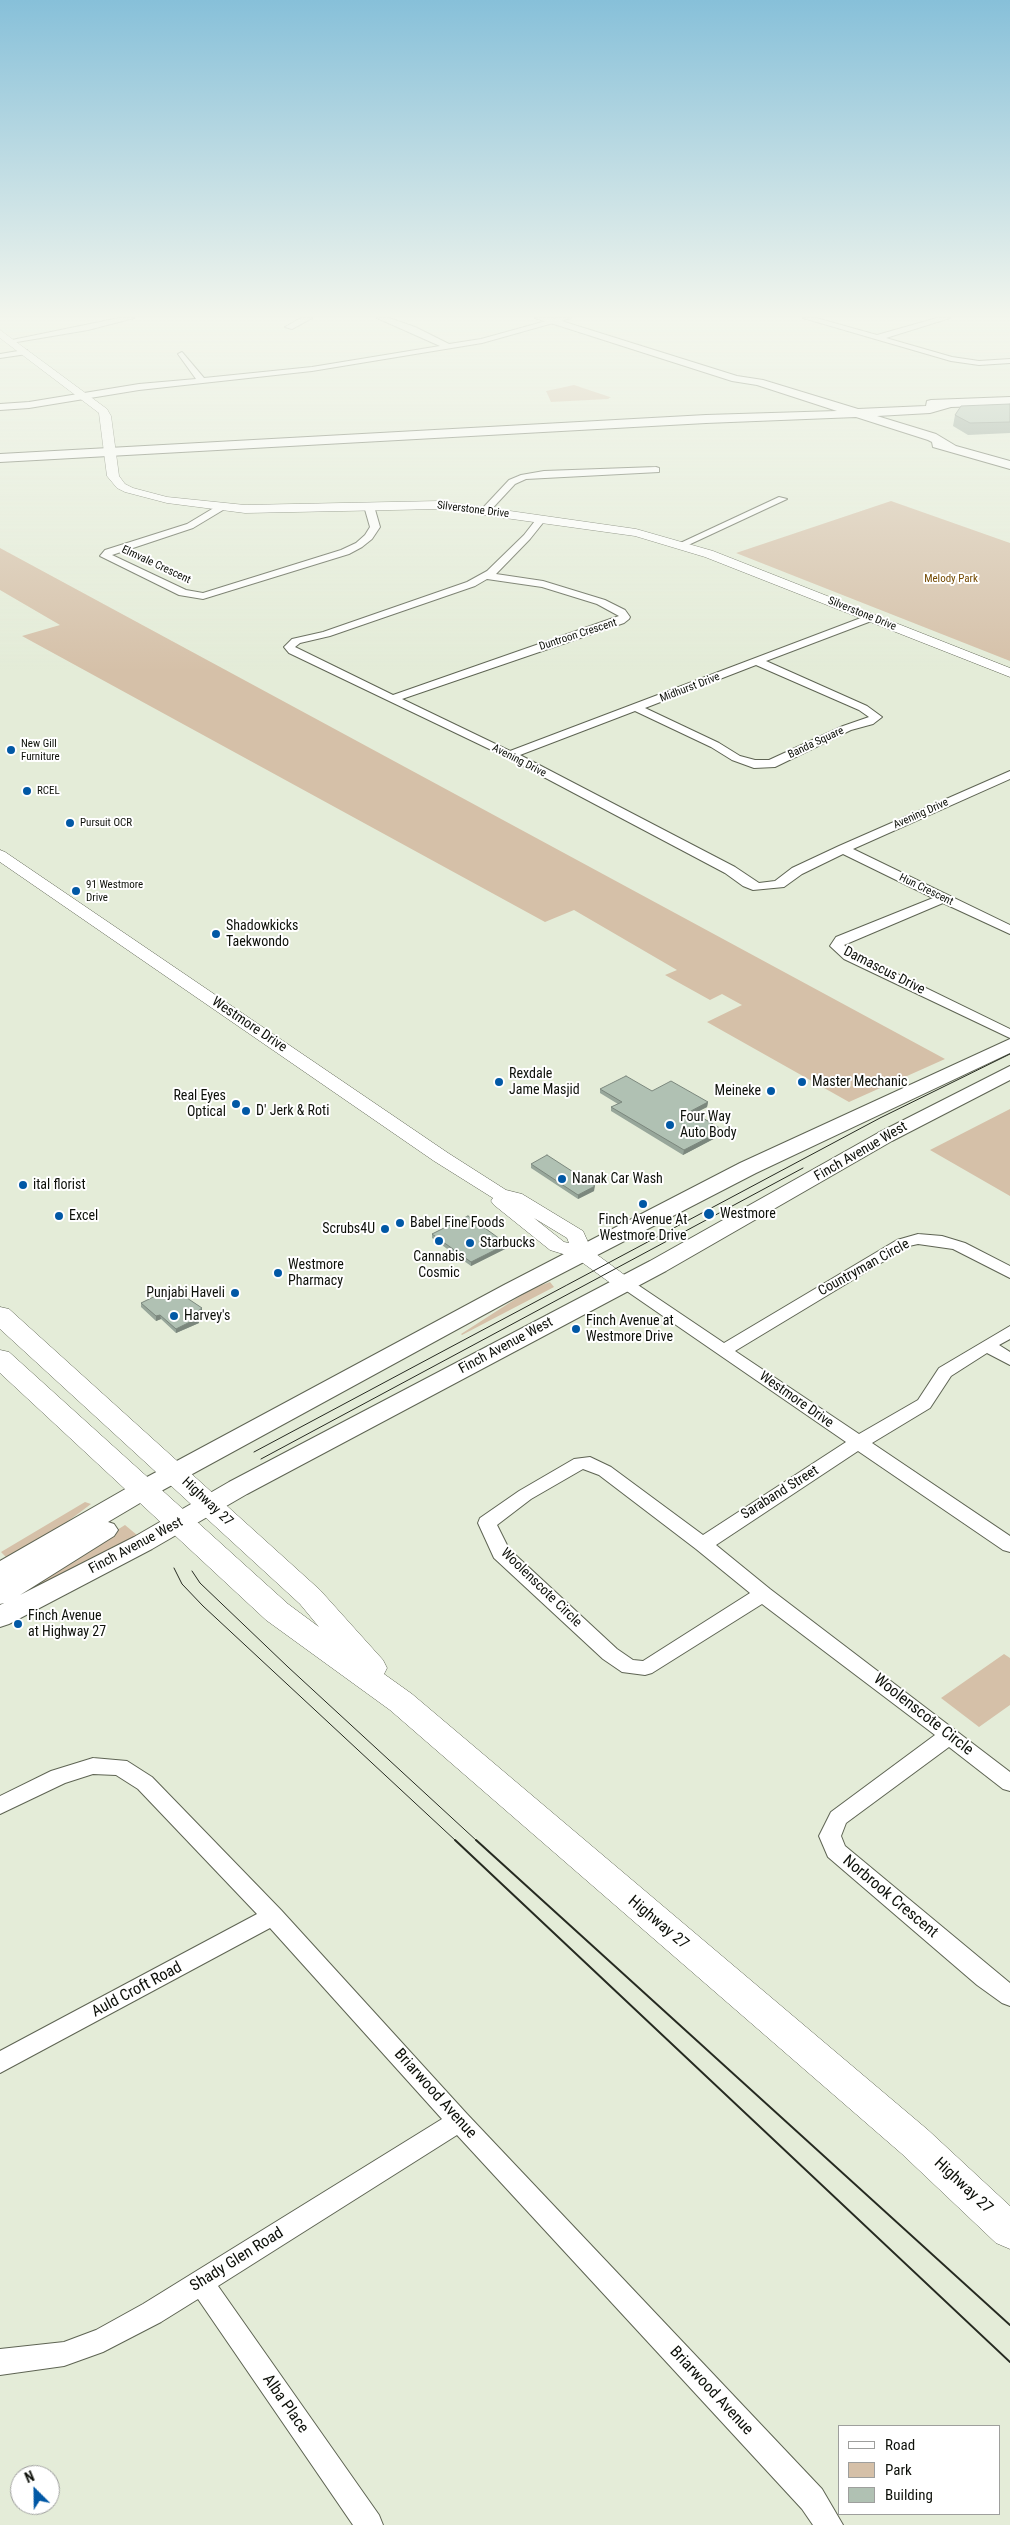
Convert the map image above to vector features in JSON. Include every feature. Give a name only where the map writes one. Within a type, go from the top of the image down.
[{"type":"main road","points":[[0,458],[402,436]]},
{"type":"main road","points":[[907,436],[1010,465]]},
{"type":"main road","points":[[928,436],[951,447]]},
{"type":"main road","name":"Finch Avenue West","points":[[0,1573],[148,1495],[512,1290],[772,1156],[1010,1045]]},
{"type":"main road","name":"Finch Avenue West","points":[[0,1617],[666,1262],[885,1137],[1010,1072]]},
{"type":"main road","name":"Highway 27","points":[[0,1315],[310,1597],[402,1702]]},
{"type":"main road","name":"Highway 27","points":[[0,1358],[277,1612],[402,1702],[915,2142],[1010,2231]]},
{"type":"main road","name":"Finch Avenue West","points":[[0,1595],[148,1495]]},
{"type":"main road","name":"Highway 27","points":[[915,2142],[1010,2208]]},
{"type":"street","name":"Silverstone Drive","points":[[108,436],[114,478],[129,490],[154,498],[220,508],[265,510],[426,504],[636,534],[681,545],[717,557],[1010,673]]},
{"type":"street","points":[[485,511],[512,482],[524,477],[544,474],[656,470]]},
{"type":"street","points":[[681,545],[782,499]]},
{"type":"street","name":"Elmvale Crescent","points":[[220,508],[190,526],[109,552],[105,556],[114,558],[184,593],[203,596],[345,552],[359,545],[369,537],[375,527],[369,506]]},
{"type":"street","name":"Avening Drive","points":[[541,519],[527,537],[487,576],[436,597],[326,634],[296,641],[289,647],[293,652],[510,755],[730,870],[748,883],[758,887],[779,884],[797,871],[843,849],[1010,775]]},
{"type":"street","name":"Duntroon Crescent","points":[[391,699],[620,621],[625,617],[621,612],[600,602],[570,592],[542,584],[487,576]]},
{"type":"street","name":"Midhurst Drive","points":[[510,755],[870,618]]},
{"type":"street","name":"Banda Square","points":[[637,708],[715,745],[736,758],[754,764],[771,764],[847,728],[869,722],[876,717],[863,708],[758,662]]},
{"type":"street","name":"Hun Crescent","points":[[843,849],[1010,930]]},
{"type":"street","name":"Westmore Drive","points":[[0,855],[498,1194],[503,1204],[557,1246],[583,1254],[1010,1545]]},
{"type":"street","name":"Damascus Drive","points":[[943,898],[841,940],[837,946],[849,956],[1010,1034]]},
{"type":"street","name":"Countryman Circle","points":[[725,1350],[910,1241],[942,1241],[959,1246],[1010,1273]]},
{"type":"street","points":[[858,1443],[924,1404],[945,1372],[1010,1331]]},
{"type":"street","points":[[987,1345],[1010,1360]]},
{"type":"street","name":"Saraband Street","points":[[703,1544],[858,1443]]},
{"type":"street","name":"Woolenscote Circle","points":[[763,1594],[659,1661],[645,1668],[629,1667],[610,1654],[501,1553],[488,1524],[525,1494],[580,1463],[590,1463],[605,1470],[1010,1783]]},
{"type":"street","name":"Norbrook Crescent","points":[[950,1736],[838,1818],[830,1836],[836,1851],[985,1978],[1010,1996]]},
{"type":"street","name":"Briarwood Avenue","points":[[0,1806],[79,1769],[93,1766],[120,1767],[145,1783],[273,1916],[459,2121],[812,2499],[829,2525]]},
{"type":"street","name":"Auld Croft Road","points":[[0,2063],[273,1916]]},
{"type":"street","name":"Shady Glen Road","points":[[0,2362],[64,2354],[103,2340],[152,2313],[459,2121]]},
{"type":"street","name":"Alba Place","points":[[201,2282],[369,2525]]},
{"type":"green space","name":"Melody Park","points":[[891,501],[1010,543],[1010,661],[736,553]]},
{"type":"green space","points":[[0,548],[945,1059],[849,1102],[707,1022],[742,1005],[722,994],[710,1000],[665,975],[677,970],[574,910],[545,922],[22,636],[60,625],[0,590]]},
{"type":"green space","points":[[1010,1109],[1010,1196],[930,1150]]},
{"type":"green space","points":[[550,1282],[554,1287],[461,1334],[531,1289]]},
{"type":"green space","points":[[85,1502],[91,1504],[59,1528],[8,1559],[1,1552]]},
{"type":"green space","points":[[125,1525],[137,1535],[0,1608],[0,1603]]},
{"type":"green space","points":[[1004,1654],[1010,1658],[1010,1705],[979,1727],[941,1698]]},
{"type":"building","name":"Four Way Auto Body","points":[[626,1076],[652,1091],[671,1081],[708,1102],[691,1111],[723,1130],[684,1150],[611,1107],[622,1102],[600,1089]]},
{"type":"building","name":"Nanak Car Wash","points":[[547,1155],[595,1186],[578,1195],[531,1164]]},
{"type":"building","name":"Starbucks","points":[[468,1216],[507,1244],[471,1262],[432,1234]]},
{"type":"building","name":"Harvey's","points":[[172,1288],[202,1308],[194,1314],[198,1318],[176,1329],[160,1315],[156,1316],[141,1303]]},
{"type":"tram line","points":[[254,1452],[880,1118],[1010,1054]]},
{"type":"tram line","points":[[261,1459],[803,1168]]},
{"type":"tram line","points":[[174,1568],[182,1584],[203,1606],[456,1841]]},
{"type":"tram line","points":[[192,1571],[200,1583],[288,1667],[477,1841]]},
{"type":"tram line","points":[[455,1840],[1010,2362]]},
{"type":"tram line","points":[[476,1840],[1010,2325]]},
{"type":"place","name":"New Gill Furniture","points":[[11,750]]},
{"type":"place","name":"RCEL","points":[[27,791]]},
{"type":"place","name":"Pursuit OCR","points":[[70,823]]},
{"type":"place","name":"91 Westmore Drive","points":[[76,891]]},
{"type":"place","name":"Shadowkicks Taekwondo","points":[[216,934]]},
{"type":"place","name":"Rexdale Jame Masjid","points":[[499,1082]]},
{"type":"place","name":"Master Mechanic","points":[[802,1082]]},
{"type":"place","name":"Meineke","points":[[771,1091]]},
{"type":"place","name":"Real Eyes Optical","points":[[236,1104]]},
{"type":"place","name":"D' Jerk & Roti","points":[[246,1111]]},
{"type":"place","name":"Four Way Auto Body","points":[[670,1125]]},
{"type":"place","name":"Nanak Car Wash","points":[[562,1179]]},
{"type":"place","name":"ital florist","points":[[23,1185]]},
{"type":"place","name":"Finch Avenue At Westmore Drive","points":[[643,1204]]},
{"type":"place","name":"Westmore","points":[[709,1214]]},
{"type":"place","name":"Excel","points":[[59,1216]]},
{"type":"place","name":"Babel Fine Foods","points":[[400,1223]]},
{"type":"place","name":"Scrubs4U","points":[[385,1229]]},
{"type":"place","name":"Cannabis Cosmic","points":[[439,1241]]},
{"type":"place","name":"Starbucks","points":[[470,1243]]},
{"type":"place","name":"Westmore Pharmacy","points":[[278,1273]]},
{"type":"place","name":"Punjabi Haveli","points":[[235,1293]]},
{"type":"place","name":"Harvey's","points":[[174,1316]]},
{"type":"place","name":"Finch Avenue at Westmore Drive","points":[[576,1329]]},
{"type":"place","name":"Finch Avenue at Highway 27","points":[[18,1624]]}]
